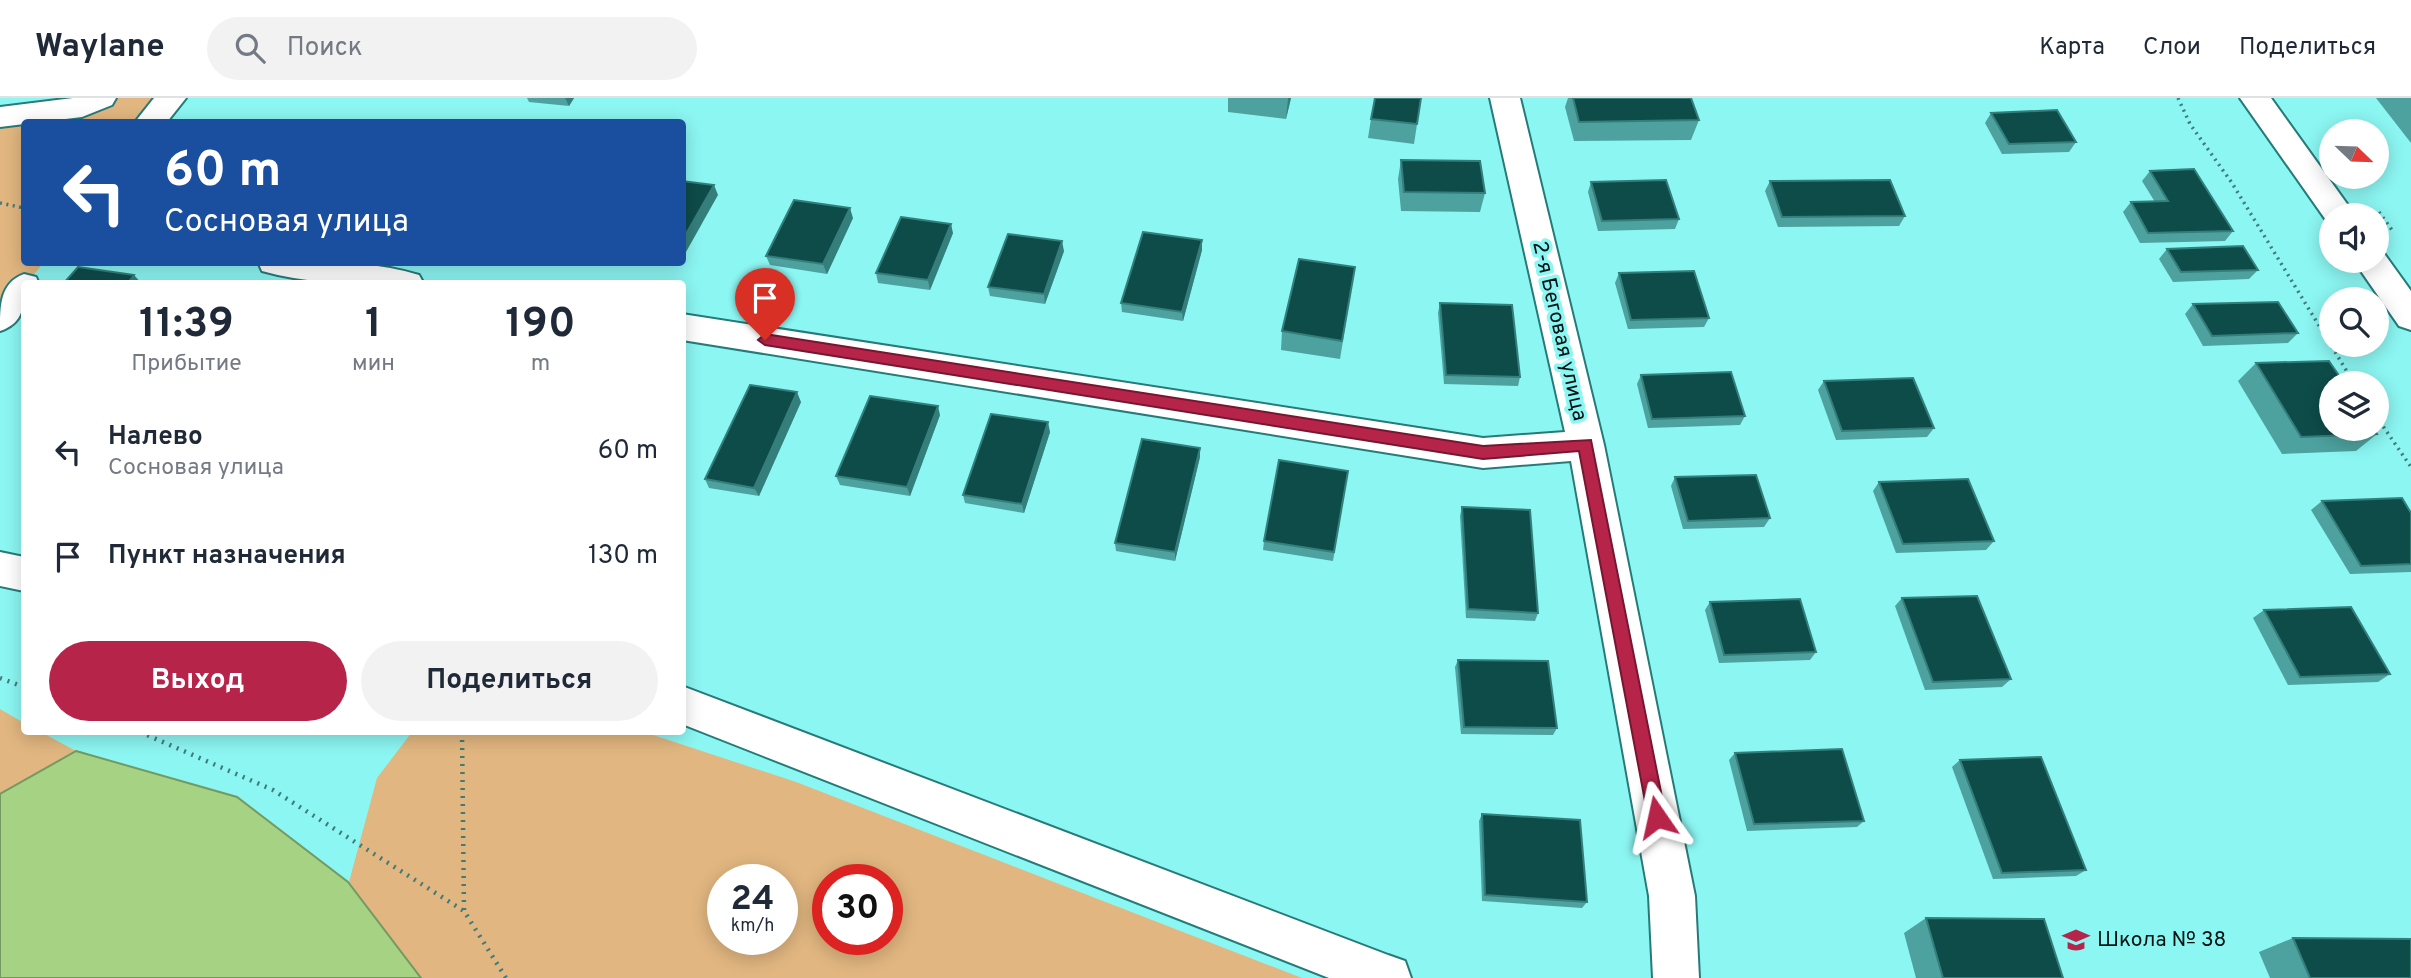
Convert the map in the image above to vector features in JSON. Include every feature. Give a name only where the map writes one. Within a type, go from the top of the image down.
[{"type":"street","points":[[0,117],[82,107],[101,98]]},
{"type":"street","points":[[152,119],[171,98]]},
{"type":"street","name":"2-я Беговая улица","points":[[1505,98],[1586,445],[1672,897],[1676,978]]},
{"type":"street","points":[[2255,98],[2330,203]]},
{"type":"street","points":[[298,266],[383,280]]},
{"type":"street","points":[[2380,273],[2411,317]]},
{"type":"street","points":[[0,318],[21,291]]},
{"type":"street","points":[[686,328],[1483,453],[1586,445]]},
{"type":"street","points":[[0,569],[21,573]]},
{"type":"street","points":[[686,707],[1388,978]]},
{"type":"path","points":[[2178,98],[2190,124],[2232,183],[2347,371]]},
{"type":"path","points":[[0,203],[21,207]]},
{"type":"path","points":[[2389,226],[2397,237]]},
{"type":"path","points":[[2389,435],[2411,467]]},
{"type":"path","points":[[0,678],[21,686]]},
{"type":"path","points":[[147,735],[273,790],[464,911],[506,978]]},
{"type":"path","points":[[462,735],[464,911]]},
{"type":"shaded area","points":[[101,98],[171,98],[153,119],[21,119],[21,266],[41,266],[30,280],[21,280],[21,291],[0,318],[0,117]]},
{"type":"shaded area","points":[[0,709],[21,721],[21,735],[47,735],[76,751],[0,794]]},
{"type":"shaded area","points":[[410,735],[653,735],[796,782],[1302,978],[421,978],[349,882],[377,778]]},
{"type":"shaded area","points":[[76,751],[237,797],[348,882],[421,978],[0,978],[0,794]]},
{"type":"building","points":[[1375,98],[1421,98],[1417,124],[1371,119]]},
{"type":"building","points":[[1573,98],[1691,98],[1699,120],[1579,122]]},
{"type":"building","points":[[2057,110],[2076,142],[2009,144],[1991,113]]},
{"type":"building","points":[[1401,160],[1480,161],[1485,193],[1404,192]]},
{"type":"building","points":[[2194,169],[2233,231],[2148,233],[2131,202],[2168,201],[2150,171]]},
{"type":"building","points":[[1666,180],[1679,219],[1602,221],[1591,182]]},
{"type":"building","points":[[1890,180],[1905,216],[1782,217],[1770,181]]},
{"type":"building","points":[[686,182],[714,185],[686,234]]},
{"type":"building","points":[[794,200],[850,208],[823,264],[766,256]]},
{"type":"building","points":[[901,217],[951,224],[928,280],[876,273]]},
{"type":"building","points":[[1143,232],[1202,240],[1182,312],[1121,303]]},
{"type":"building","points":[[1008,234],[1062,241],[1044,294],[988,287]]},
{"type":"building","points":[[2243,246],[2258,270],[2181,272],[2167,249]]},
{"type":"building","points":[[1299,259],[1355,267],[1342,341],[1282,331]]},
{"type":"building","points":[[78,267],[134,275],[130,280],[67,280]]},
{"type":"building","points":[[1694,271],[1709,318],[1631,320],[1619,273]]},
{"type":"building","points":[[2278,302],[2298,333],[2212,336],[2193,304]]},
{"type":"building","points":[[1440,303],[1512,305],[1520,377],[1446,375]]},
{"type":"building","points":[[2329,361],[2336,371],[2319,371],[2319,436],[2301,437],[2256,363]]},
{"type":"building","points":[[1731,372],[1745,416],[1652,419],[1641,375]]},
{"type":"building","points":[[1913,378],[1934,428],[1842,431],[1824,381]]},
{"type":"building","points":[[750,385],[797,392],[754,488],[705,479]]},
{"type":"building","points":[[870,396],[938,406],[907,487],[836,476]]},
{"type":"building","points":[[991,414],[1048,422],[1022,504],[963,495]]},
{"type":"building","points":[[1142,439],[1200,448],[1175,552],[1115,543]]},
{"type":"building","points":[[1279,460],[1348,471],[1334,552],[1264,541]]},
{"type":"building","points":[[1756,475],[1770,518],[1688,521],[1675,477]]},
{"type":"building","points":[[1968,479],[1994,541],[1903,544],[1879,482]]},
{"type":"building","points":[[2402,498],[2411,513],[2411,564],[2361,566],[2322,501]]},
{"type":"building","points":[[1462,507],[1530,510],[1538,613],[1468,609]]},
{"type":"building","points":[[1977,596],[2011,679],[1933,682],[1902,598]]},
{"type":"building","points":[[1800,599],[1816,652],[1724,655],[1710,602]]},
{"type":"building","points":[[2351,607],[2390,674],[2300,677],[2264,610]]},
{"type":"building","points":[[1458,660],[1548,661],[1557,728],[1464,727]]},
{"type":"building","points":[[1842,749],[1864,821],[1754,824],[1735,753]]},
{"type":"building","points":[[2041,757],[2086,870],[2002,873],[1960,760]]},
{"type":"building","points":[[1482,814],[1580,820],[1587,902],[1485,895]]},
{"type":"building","points":[[1926,918],[2044,919],[2063,978],[1943,978]]},
{"type":"building","points":[[2293,938],[2411,939],[2411,978],[2310,978]]},
{"type":"place","name":"Школа № 38","points":[[2076,940]]},
{"type":"route","points":[[765,340],[1483,453],[1586,445],[1657,817]]}]
